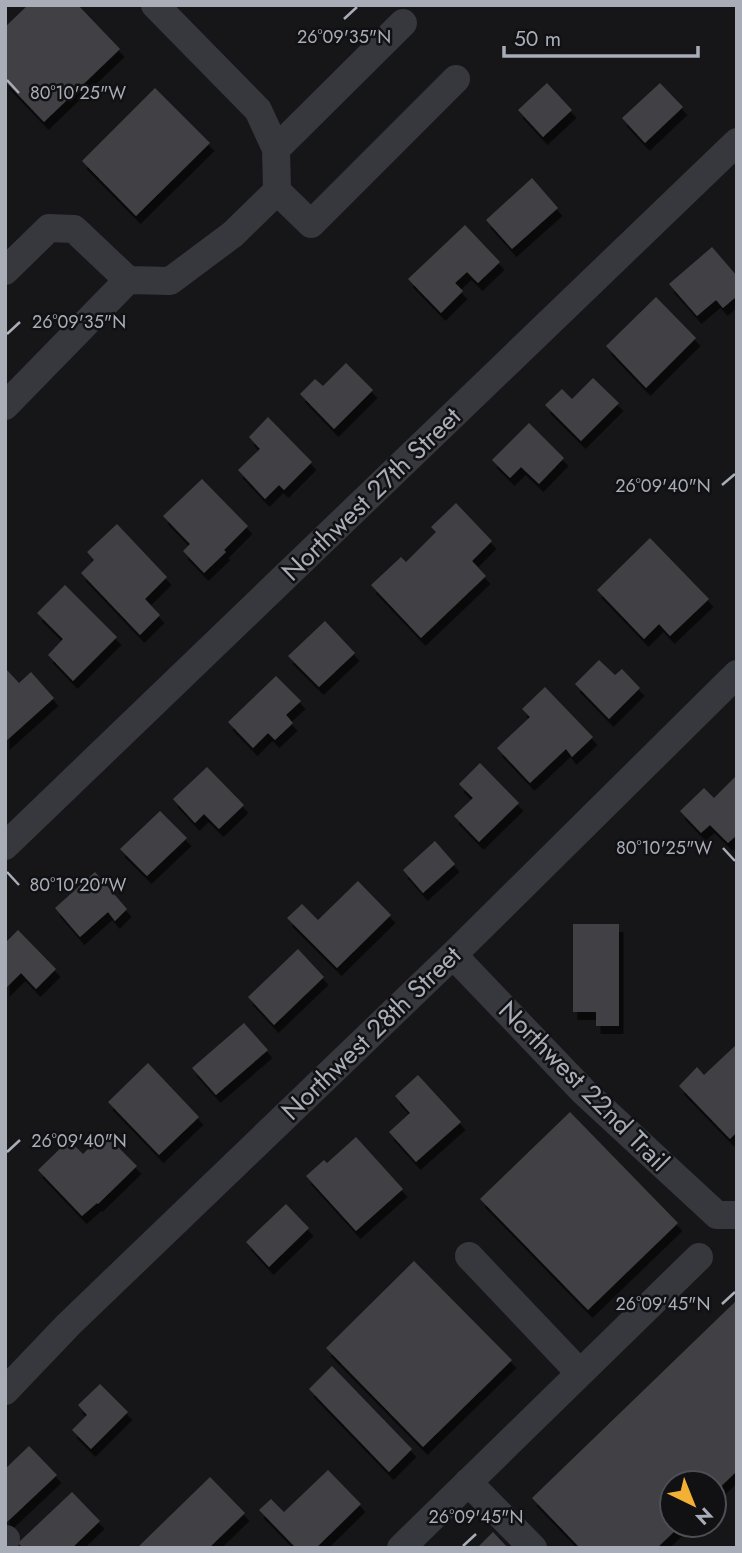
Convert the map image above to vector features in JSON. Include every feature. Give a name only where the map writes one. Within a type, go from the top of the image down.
[{"type":"street","points":[[155,5],[258,110],[276,149],[277,191],[311,224],[456,79]]},
{"type":"street","points":[[276,149],[403,23]]},
{"type":"street","name":"Northwest 27th Street","points":[[5,846],[737,142]]},
{"type":"street","points":[[5,271],[49,228],[74,229],[128,280],[170,281],[233,234],[277,191]]},
{"type":"street","points":[[5,406],[128,280]]},
{"type":"street","name":"Northwest 28th Street","points":[[5,1391],[68,1325],[453,955],[737,674]]},
{"type":"street","name":"Northwest 22nd Trail","points":[[453,955],[584,1092],[727,1215]]},
{"type":"street","points":[[469,1256],[580,1373]]},
{"type":"street","points":[[401,1548],[699,1257]]},
{"type":"street","points":[[468,1482],[534,1548]]},
{"type":"building","points":[[28,5],[78,5],[120,49],[44,122],[5,81],[5,27]]},
{"type":"building","points":[[547,83],[572,110],[543,137],[518,110]]},
{"type":"building","points":[[660,83],[683,107],[645,143],[622,118]]},
{"type":"building","points":[[155,88],[210,143],[136,216],[82,161]]},
{"type":"building","points":[[532,178],[558,208],[512,249],[486,220]]},
{"type":"building","points":[[465,225],[500,262],[478,283],[467,272],[455,283],[463,291],[441,313],[408,279]]},
{"type":"building","points":[[712,247],[737,276],[737,296],[723,308],[716,300],[697,316],[669,284]]},
{"type":"building","points":[[656,297],[696,338],[646,388],[606,346]]},
{"type":"building","points":[[346,363],[373,390],[334,429],[300,394],[315,379],[323,386]]},
{"type":"building","points":[[593,378],[619,403],[581,441],[545,405],[562,389],[572,399]]},
{"type":"building","points":[[268,417],[312,462],[284,490],[279,485],[265,499],[238,470],[260,449],[249,437]]},
{"type":"building","points":[[529,423],[564,458],[539,484],[521,467],[510,478],[492,460]]},
{"type":"building","points":[[202,479],[248,526],[204,573],[183,551],[190,544],[163,516]]},
{"type":"building","points":[[456,503],[492,541],[472,561],[486,576],[421,638],[371,585],[401,557],[406,562],[436,532],[431,527]]},
{"type":"building","points":[[117,524],[167,577],[145,599],[160,615],[140,635],[81,573],[94,560],[87,552]]},
{"type":"building","points":[[650,538],[709,599],[670,636],[659,624],[644,639],[597,590]]},
{"type":"building","points":[[65,585],[117,637],[73,681],[48,655],[63,639],[37,613]]},
{"type":"building","points":[[325,621],[355,653],[319,687],[288,656]]},
{"type":"building","points":[[599,660],[615,675],[622,669],[640,688],[609,719],[575,684]]},
{"type":"building","points":[[5,668],[19,683],[31,672],[54,698],[5,742]]},
{"type":"building","points":[[276,676],[301,701],[286,715],[293,723],[275,740],[268,733],[253,748],[228,722]]},
{"type":"building","points":[[545,687],[593,737],[572,757],[566,749],[530,783],[497,748],[530,717],[522,709]]},
{"type":"building","points":[[480,763],[519,803],[479,842],[454,816],[473,798],[459,784]]},
{"type":"building","points":[[207,767],[244,805],[219,829],[204,814],[195,823],[173,799]]},
{"type":"building","points":[[737,775],[737,835],[728,843],[710,825],[701,833],[680,811],[704,788],[714,798]]},
{"type":"building","points":[[160,811],[187,838],[147,876],[120,849]]},
{"type":"building","points":[[435,841],[455,864],[423,893],[403,870]]},
{"type":"building","points":[[95,872],[127,909],[115,921],[108,912],[80,937],[55,908]]},
{"type":"building","points":[[358,881],[391,915],[337,968],[287,918],[302,904],[318,920]]},
{"type":"building","points":[[573,924],[619,924],[619,1026],[596,1026],[596,1012],[573,1012]]},
{"type":"building","points":[[18,930],[56,969],[36,989],[21,973],[5,989],[5,943]]},
{"type":"building","points":[[298,949],[324,977],[274,1025],[248,997]]},
{"type":"building","points":[[244,1023],[268,1050],[216,1095],[192,1068]]},
{"type":"building","points":[[737,1044],[737,1132],[730,1139],[679,1086],[697,1067],[704,1075]]},
{"type":"building","points":[[148,1063],[199,1117],[159,1155],[108,1102]]},
{"type":"building","points":[[418,1075],[461,1122],[416,1162],[389,1132],[410,1113],[395,1096]]},
{"type":"building","points":[[570,1112],[678,1223],[588,1310],[480,1199]]},
{"type":"building","points":[[104,1133],[137,1166],[82,1216],[38,1170],[69,1140],[83,1154]]},
{"type":"building","points":[[356,1137],[403,1189],[356,1231],[306,1176],[324,1160],[327,1163]]},
{"type":"building","points":[[286,1204],[309,1228],[269,1267],[246,1242]]},
{"type":"building","points":[[414,1261],[512,1360],[423,1447],[326,1348]]},
{"type":"building","points":[[737,1300],[737,1471],[728,1480],[728,1469],[658,1469],[658,1539],[666,1539],[657,1548],[580,1548],[532,1498]]},
{"type":"building","points":[[332,1366],[412,1449],[389,1472],[309,1389]]},
{"type":"building","points":[[100,1384],[128,1412],[91,1449],[72,1430],[87,1415],[78,1405]]},
{"type":"building","points":[[29,1446],[57,1475],[5,1524],[5,1469]]},
{"type":"building","points":[[328,1470],[361,1504],[316,1548],[296,1548],[259,1510],[271,1499],[284,1512]]},
{"type":"building","points":[[210,1477],[245,1513],[209,1548],[137,1548]]},
{"type":"building","points":[[72,1492],[100,1521],[72,1548],[23,1548],[18,1543]]},
{"type":"building","points":[[493,1532],[508,1548],[477,1548]]}]
